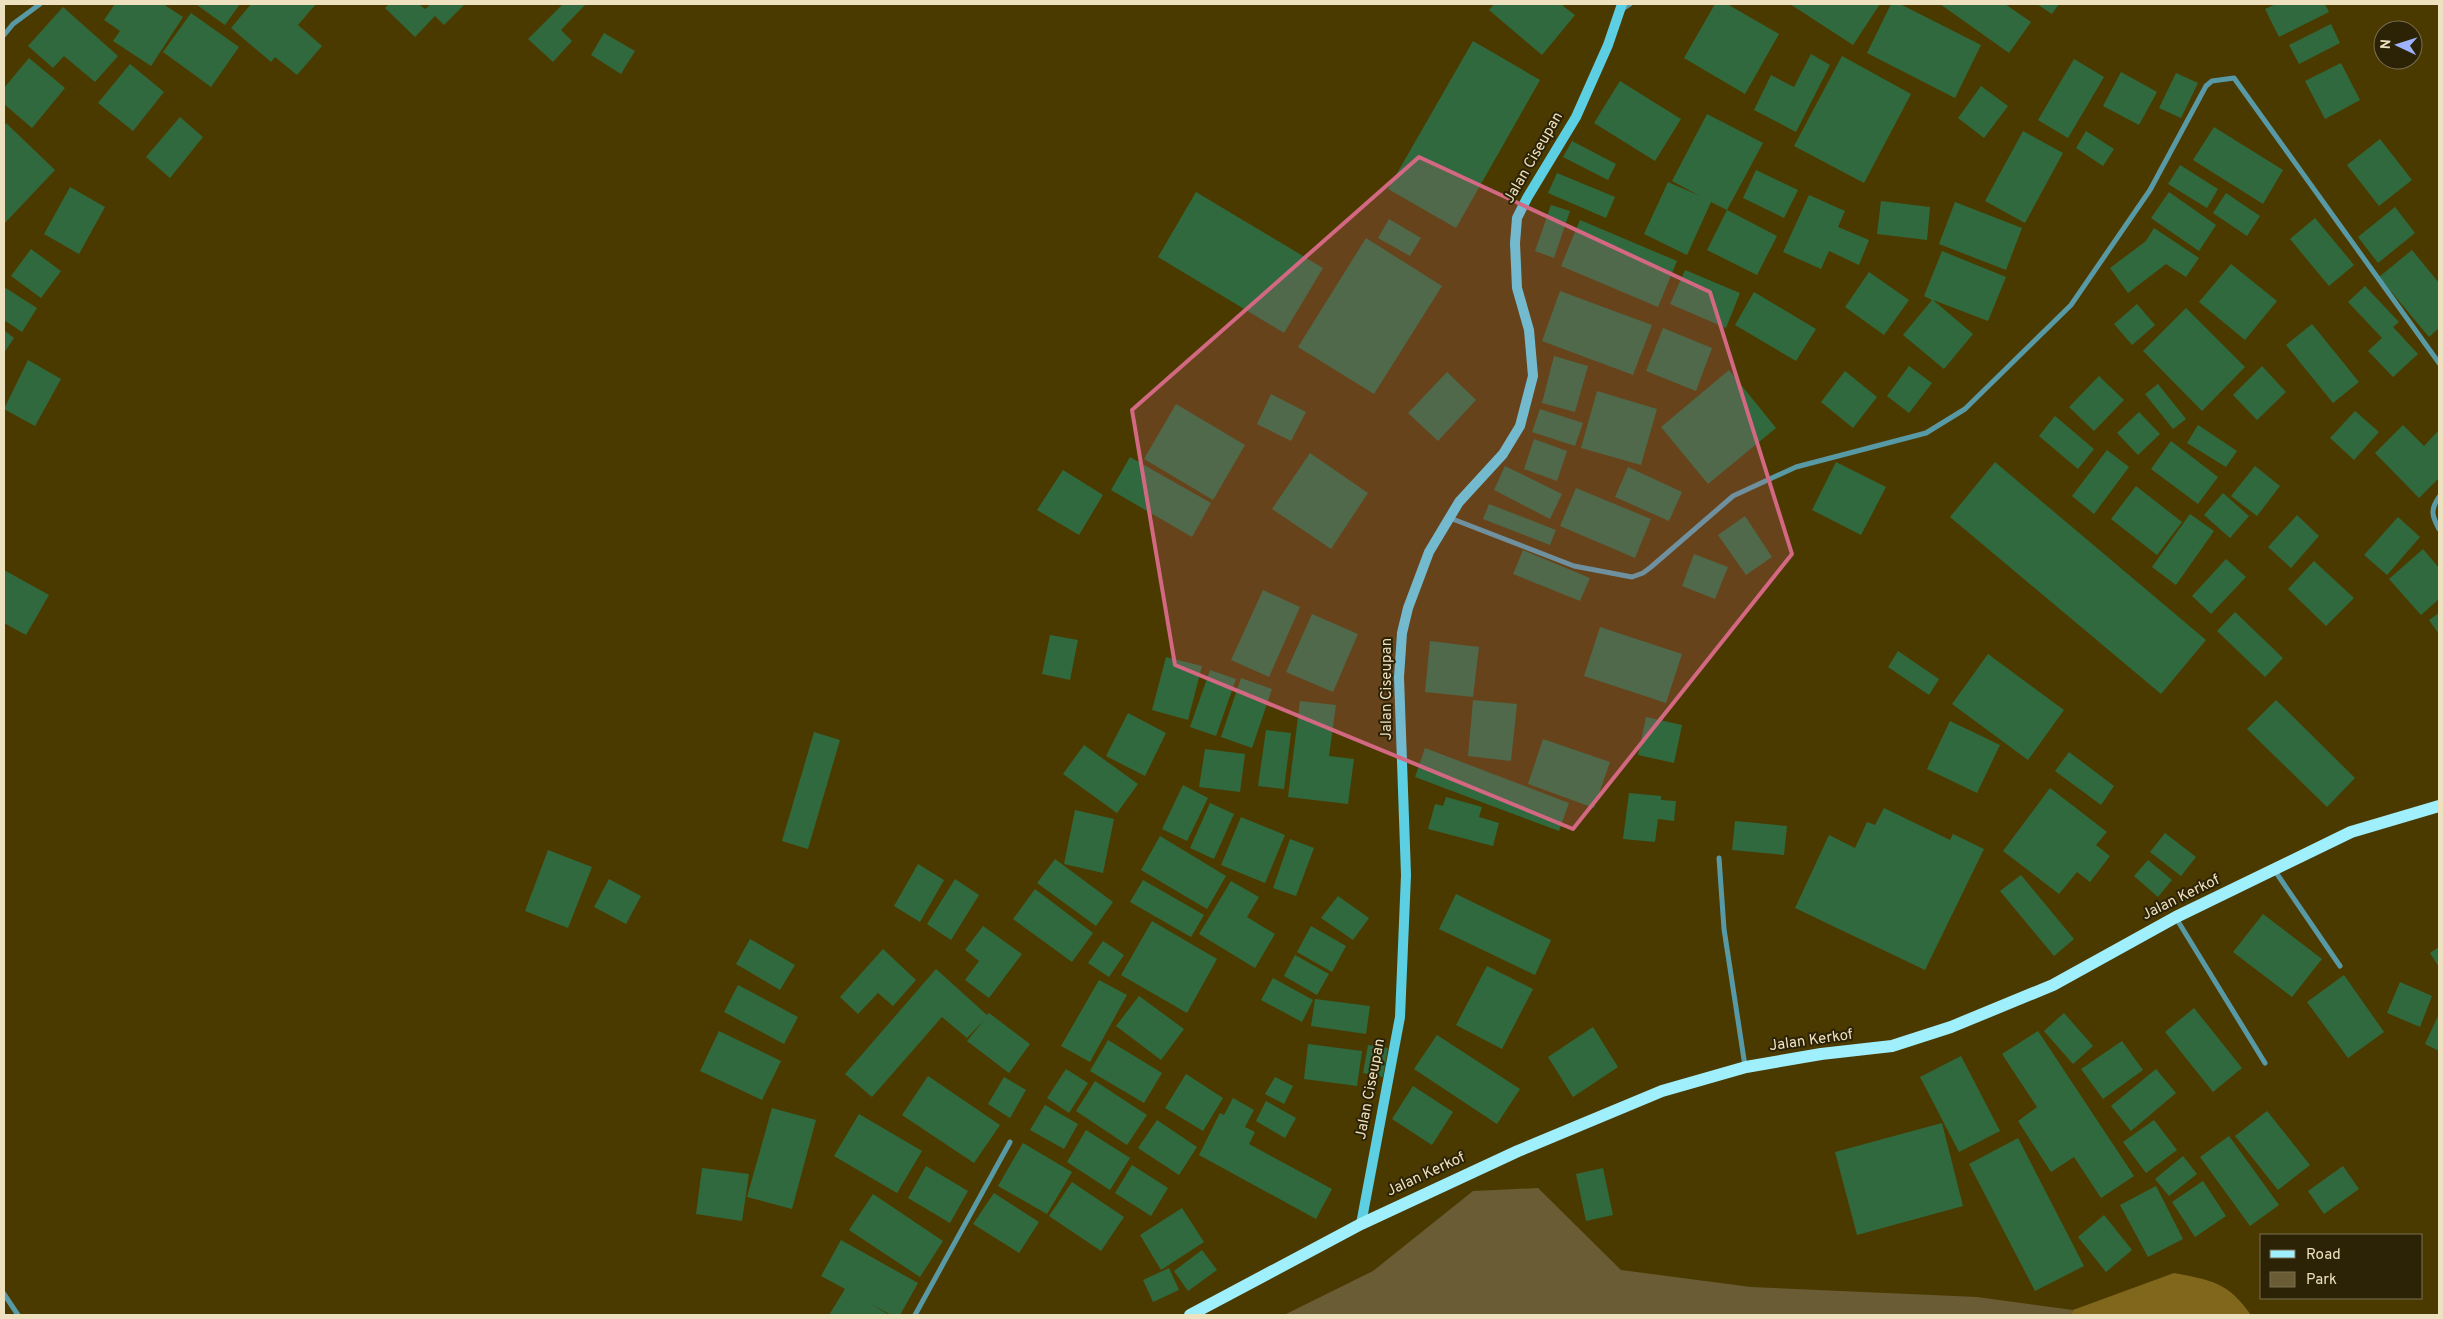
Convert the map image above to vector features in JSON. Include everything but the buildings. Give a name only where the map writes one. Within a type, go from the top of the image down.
[{"type":"main road","name":"Jalan Ciseupan","points":[[1361,1224],[1400,1017],[1406,875],[1399,678],[1402,633],[1408,608],[1429,552],[1458,502],[1503,454],[1520,426],[1533,376],[1529,330],[1516,288],[1515,243],[1518,218],[1527,198],[1576,117],[1621,7]]},
{"type":"main road","name":"Jalan Kerkof","points":[[1190,1315],[1361,1224],[1518,1150],[1662,1091],[1746,1067],[1821,1054],[1892,1046],[1951,1027],[2053,985],[2176,917],[2351,832],[2439,806]]},
{"type":"street","points":[[4,35],[12,24],[40,4]]},
{"type":"street","points":[[1621,7],[1630,4]]},
{"type":"street","points":[[1450,517],[1574,566],[1632,576],[1643,573],[1652,567],[1733,496],[1796,468],[1926,433],[1965,409],[2071,305],[2150,190],[2206,86],[2212,81],[2234,78],[2439,363]]},
{"type":"street","points":[[2439,497],[2433,506],[2432,513],[2439,529]]},
{"type":"street","points":[[1719,858],[1724,928],[1746,1067]]},
{"type":"street","points":[[2275,870],[2340,966]]},
{"type":"street","points":[[2176,917],[2265,1063]]},
{"type":"street","points":[[915,1315],[1010,1142]]},
{"type":"street","points":[[4,1294],[18,1315]]},
{"type":"highlighted area","points":[[1419,157],[1710,292],[1792,554],[1573,829],[1175,665],[1132,410]]},
{"type":"green space","points":[[1538,1188],[1621,1270],[1751,1287],[1977,1297],[2073,1310],[2071,1315],[1284,1315],[1373,1271],[1473,1191]]},
{"type":"shaded area","points":[[2174,1273],[2218,1284],[2243,1304],[2251,1315],[2071,1315],[2073,1310]]}]
